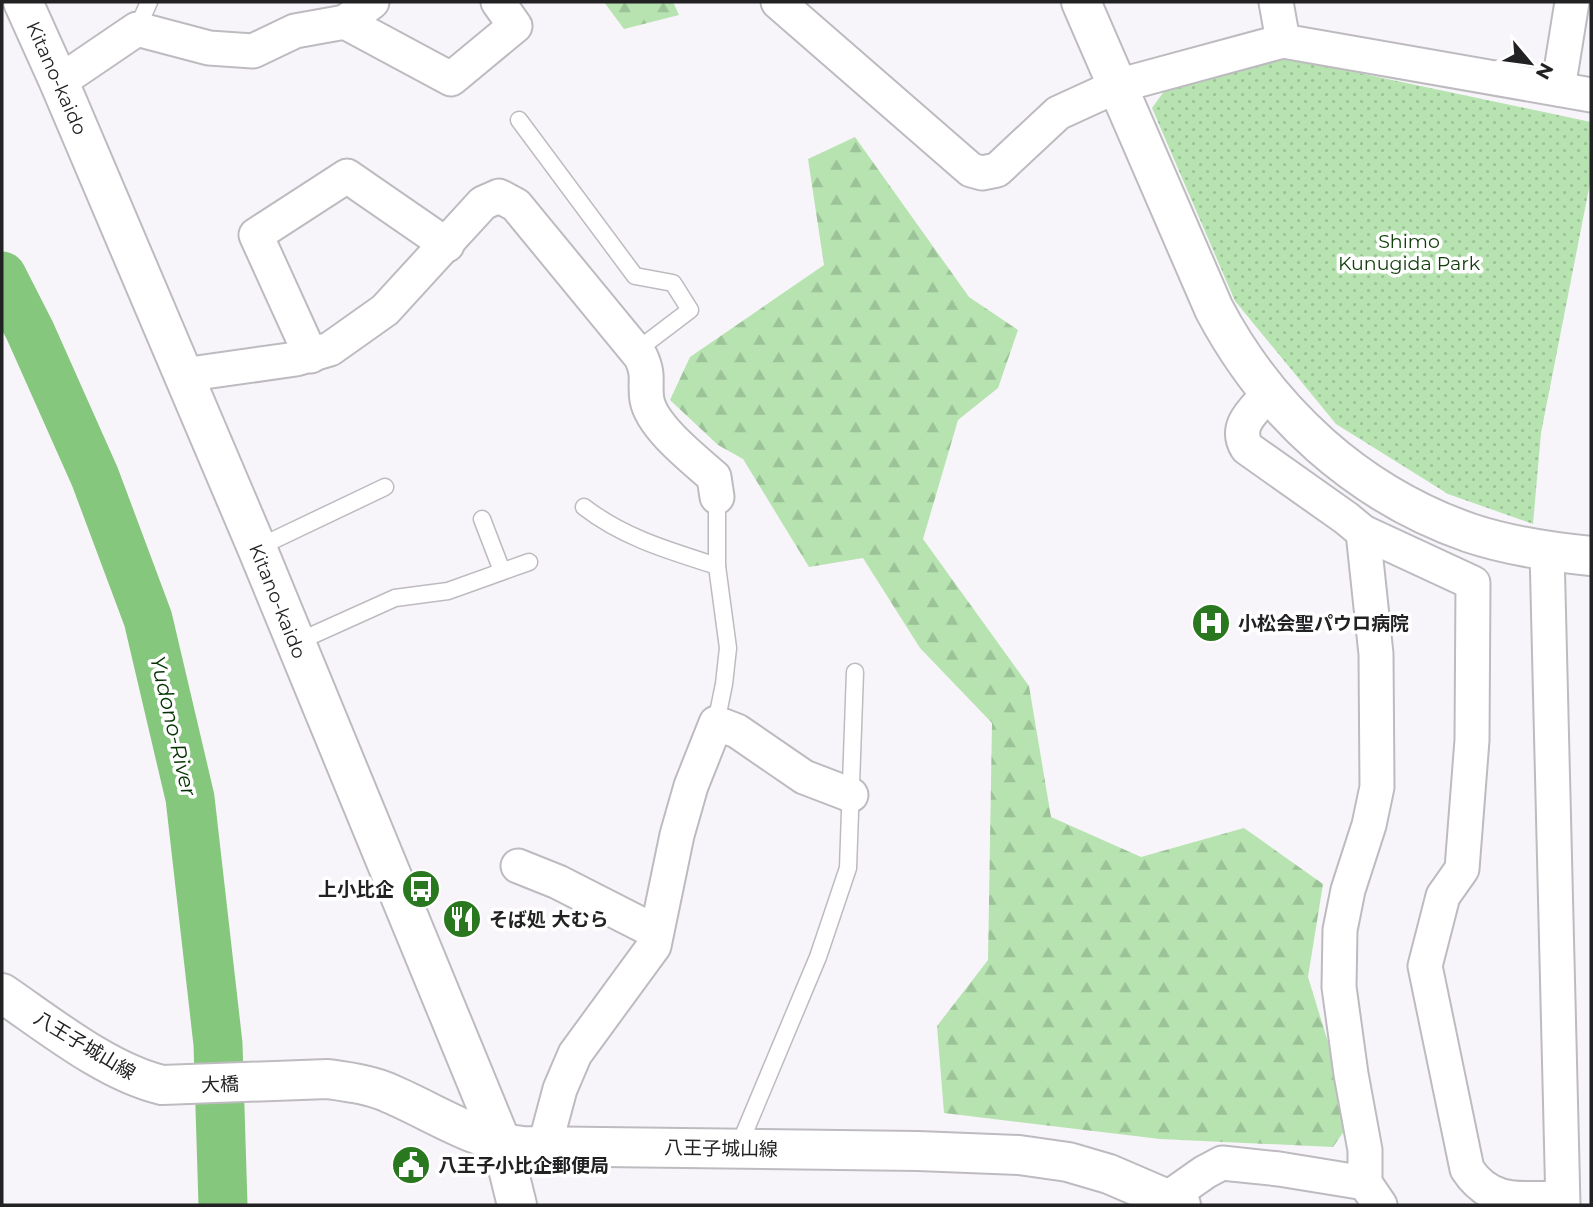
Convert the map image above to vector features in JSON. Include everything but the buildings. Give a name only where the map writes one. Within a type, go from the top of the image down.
[{"type":"main road","name":"Kitano-kaido","points":[[23,2],[257,548],[502,1144],[517,1205]]},
{"type":"main road","points":[[1081,2],[1214,309],[1238,352],[1269,393],[1301,428],[1357,475],[1402,503],[1471,533],[1548,551],[1591,556]]},
{"type":"main road","name":"八王子城山線","points":[[2,993],[117,1068],[148,1082],[174,1085]]},
{"type":"main road","name":"八王子城山線","points":[[266,1082],[328,1079],[365,1086],[388,1093],[502,1144],[1019,1155],[1068,1162],[1110,1174],[1163,1200]]},
{"type":"main road","name":"大橋","points":[[174,1085],[266,1082]]},
{"type":"street","points":[[59,82],[143,15],[209,48],[253,51],[295,31],[345,22],[372,2]]},
{"type":"street","points":[[345,22],[451,79],[515,26],[498,2]]},
{"type":"street","points":[[778,2],[971,170],[982,173],[997,170],[1058,113],[1117,86],[1283,41],[1591,95]]},
{"type":"street","points":[[1276,2],[1283,41]]},
{"type":"street","points":[[1558,89],[1573,2]]},
{"type":"street","points":[[311,356],[256,235],[347,176],[447,245]]},
{"type":"street","points":[[183,375],[311,356],[330,349],[385,310],[483,203],[499,196],[516,205],[636,351],[647,372],[647,401],[654,415],[687,453],[714,477],[717,497]]},
{"type":"street","points":[[1269,393],[1241,429],[1241,437],[1247,448],[1363,532],[1473,583],[1472,740],[1462,869],[1443,896],[1425,966],[1467,1169],[1478,1186],[1504,1198],[1562,1202],[1548,551]]},
{"type":"street","points":[[1163,1200],[1222,1163],[1279,1169],[1373,1194],[1351,1074],[1339,987],[1340,930],[1348,890],[1369,825],[1377,787],[1376,654],[1363,532]]},
{"type":"street","points":[[545,1145],[560,1089],[575,1054],[654,946],[677,835],[691,786],[716,723],[737,731],[804,777],[851,795]]},
{"type":"street","points":[[518,866],[558,882],[656,932]]},
{"type":"lane","points":[[519,120],[635,276],[673,283],[690,310],[636,351]]},
{"type":"lane","points":[[257,548],[385,488]]},
{"type":"lane","points":[[716,723],[728,648],[717,566],[717,497]]},
{"type":"lane","points":[[584,507],[605,523],[653,546],[717,566]]},
{"type":"lane","points":[[482,519],[502,571]]},
{"type":"lane","points":[[295,643],[395,598],[448,591],[529,562]]},
{"type":"lane","points":[[738,1149],[818,957],[848,868],[855,672]]},
{"type":"green space","points":[[604,2],[673,2],[679,15],[624,29]]},
{"type":"green space","name":"Shimo Kunugida Park","points":[[1288,58],[1591,122],[1591,178],[1541,433],[1533,524],[1448,494],[1336,424],[1235,301],[1152,108],[1165,90]]},
{"type":"green space","points":[[855,137],[969,297],[1018,330],[998,388],[958,420],[923,539],[1029,686],[1051,817],[1141,857],[1244,828],[1323,884],[1308,977],[1352,1120],[1333,1147],[1160,1139],[944,1113],[937,1026],[988,960],[992,723],[920,648],[863,558],[809,567],[743,459],[718,445],[670,400],[690,357],[824,265],[808,159]]},
{"type":"waterway","name":"Yudono-River","points":[[2,276],[30,331],[95,477],[148,619],[190,798],[218,1044],[223,1205]]},
{"type":"place","name":"小松会聖パウロ病院","points":[[1211,623]]},
{"type":"place","name":"上小比企","points":[[421,889]]},
{"type":"place","name":"そば処 大むら","points":[[462,919]]},
{"type":"place","name":"八王子小比企郵便局","points":[[411,1165]]}]
